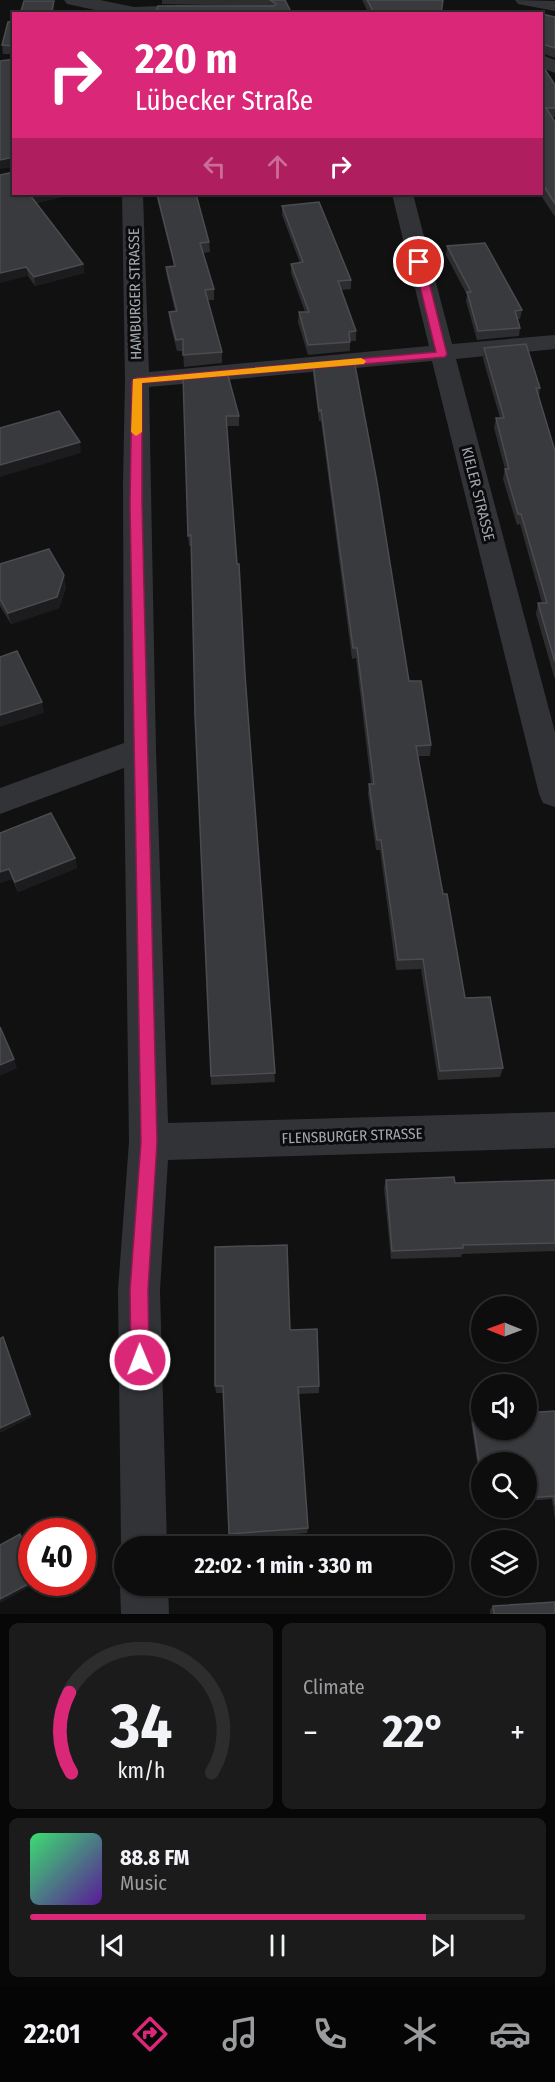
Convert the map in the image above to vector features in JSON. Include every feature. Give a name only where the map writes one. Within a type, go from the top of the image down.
[{"type":"street","points":[[73,0],[134,9],[224,12]]},
{"type":"street","points":[[524,0],[555,6]]},
{"type":"street","name":"HAMBURGER STRASSE","points":[[132,195],[137,381],[136,482],[140,750],[149,1142],[139,1290],[144,1536]]},
{"type":"street","name":"KIELER STRASSE","points":[[402,195],[555,795]]},
{"type":"street","points":[[137,381],[555,342]]},
{"type":"street","points":[[0,801],[140,750]]},
{"type":"street","name":"FLENSBURGER STRASSE","points":[[149,1142],[555,1130]]},
{"type":"street","points":[[144,1596],[145,1614]]},
{"type":"building","points":[[270,0],[285,0],[291,12],[156,12],[158,6],[274,6],[276,4]]},
{"type":"building","points":[[367,0],[443,0],[441,12],[374,12]]},
{"type":"building","points":[[24,1],[54,1],[51,12],[16,12],[21,11]]},
{"type":"building","points":[[543,14],[555,17],[555,48],[543,44]]},
{"type":"building","points":[[12,21],[12,46],[2,45],[8,22]]},
{"type":"building","points":[[12,59],[12,157],[0,160],[0,61]]},
{"type":"building","points":[[543,67],[555,85],[555,108],[546,108],[555,122],[555,204],[543,185]]},
{"type":"building","points":[[12,172],[12,195],[30,195],[83,264],[34,277],[26,267],[0,273],[0,175]]},
{"type":"building","points":[[157,195],[196,195],[209,242],[200,243],[214,289],[205,290],[222,352],[183,355],[183,339],[176,340],[169,312],[177,311],[166,267],[175,266]]},
{"type":"building","points":[[319,202],[351,280],[338,281],[356,331],[349,332],[350,342],[308,345],[299,312],[309,312],[291,264],[303,262],[282,206]]},
{"type":"building","points":[[485,243],[522,310],[515,311],[520,328],[478,331],[467,292],[471,292],[447,246]]},
{"type":"building","points":[[526,344],[540,388],[536,388],[555,451],[555,662],[538,603],[547,603],[521,514],[518,514],[505,469],[509,469],[496,418],[504,418],[484,348]]},
{"type":"building","points":[[354,360],[377,482],[409,681],[421,681],[431,745],[416,746],[443,894],[447,894],[465,998],[490,997],[503,1068],[440,1071],[423,959],[398,960],[381,840],[377,840],[369,784],[374,784],[357,648],[353,648],[313,363]]},
{"type":"building","points":[[227,372],[239,416],[226,416],[237,564],[239,564],[245,675],[275,1073],[211,1076],[183,376]]},
{"type":"building","points":[[59,411],[80,442],[0,465],[0,428]]},
{"type":"building","points":[[49,549],[64,575],[57,597],[8,613],[0,599],[0,564]]},
{"type":"building","points":[[17,651],[42,702],[0,715],[0,657]]},
{"type":"building","points":[[51,813],[75,858],[15,882],[9,869],[0,872],[0,833]]},
{"type":"building","points":[[0,1027],[14,1059],[0,1065]]},
{"type":"building","points":[[454,1177],[455,1183],[555,1180],[555,1243],[463,1245],[463,1248],[392,1251],[386,1180]]},
{"type":"building","points":[[287,1245],[290,1330],[317,1329],[319,1386],[298,1387],[308,1528],[229,1534],[223,1386],[215,1386],[215,1247]]},
{"type":"building","points":[[3,1337],[30,1414],[0,1428],[0,1339]]},
{"type":"building","points":[[555,1411],[555,1505],[554,1496],[537,1497],[537,1452],[477,1452],[476,1440],[537,1440],[537,1412]]},
{"type":"building","points":[[18,1535],[18,1589],[0,1599],[0,1545]]},
{"type":"building","points":[[555,1602],[555,1614],[494,1614],[493,1606]]},
{"type":"slow traffic","points":[[136,432],[137,381],[361,361]]},
{"type":"route","points":[[140,1360],[139,1290],[149,1142],[136,504],[137,381],[442,354],[419,262]]}]
